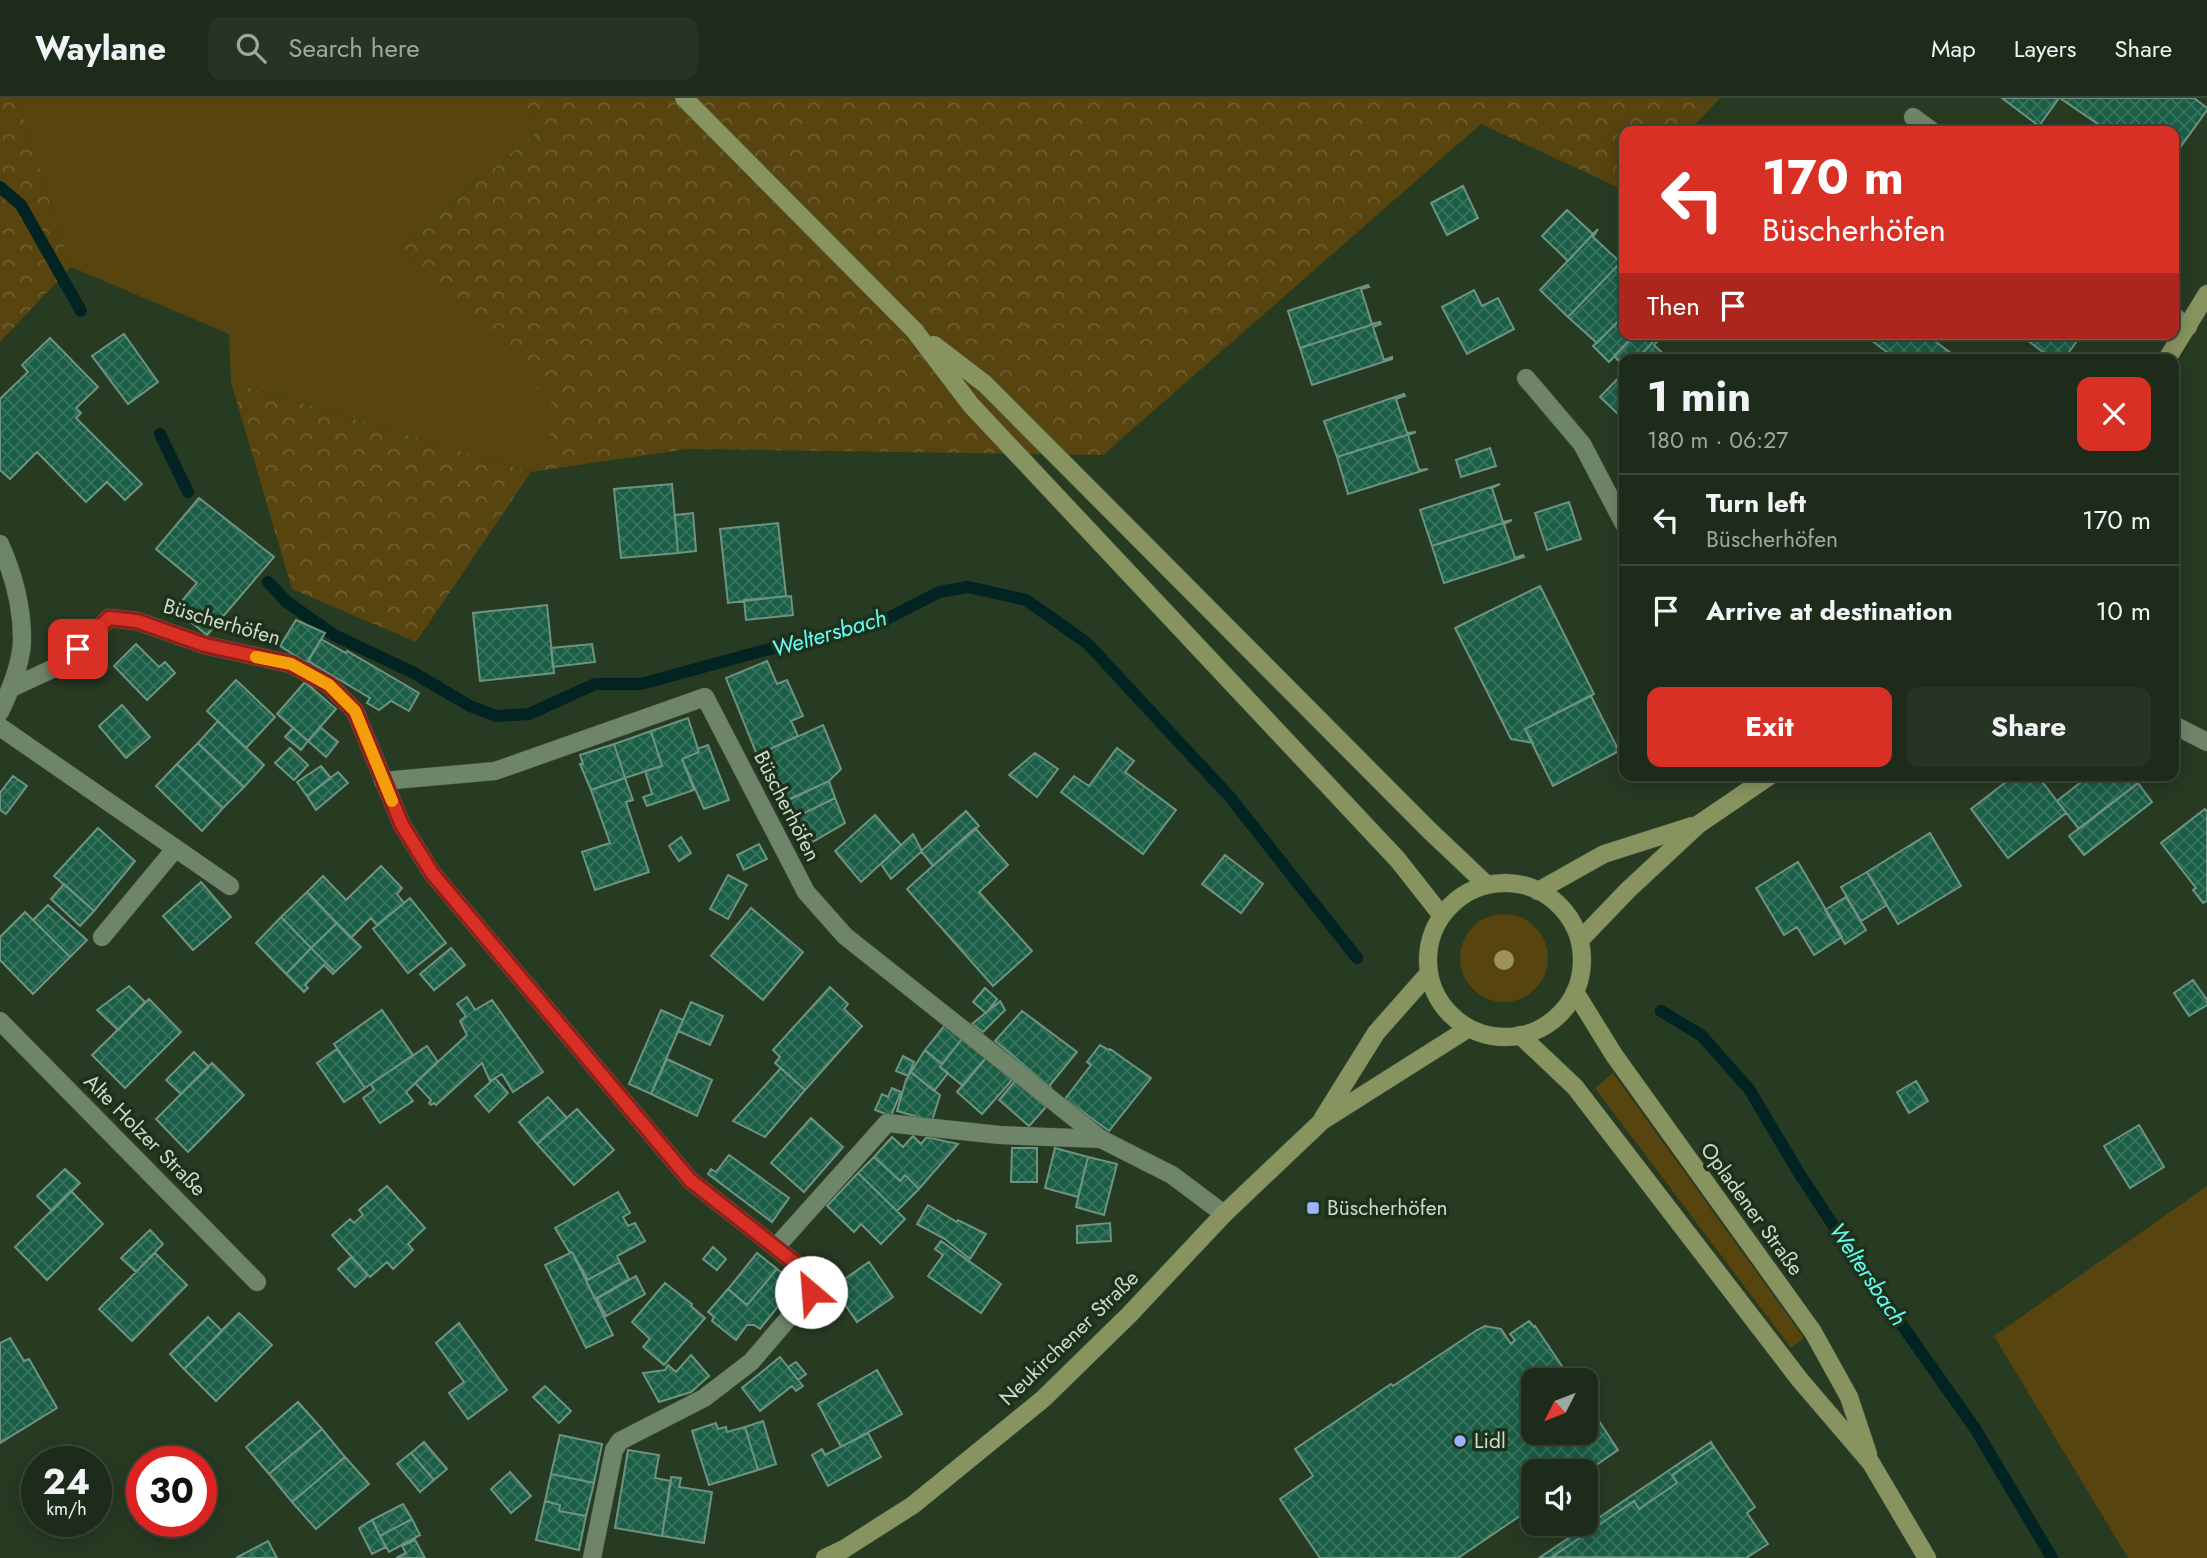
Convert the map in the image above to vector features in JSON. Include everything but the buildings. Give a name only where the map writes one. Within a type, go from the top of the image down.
[{"type":"main road","points":[[684,98],[914,330],[971,405],[1398,860],[1442,916]]},
{"type":"main road","points":[[2180,322],[2207,294]]},
{"type":"main road","points":[[914,330],[985,384],[1487,885]]},
{"type":"main road","points":[[1580,940],[1628,890],[1699,824],[1759,781]]},
{"type":"main road","points":[[1538,891],[1604,854],[1699,824]]},
{"type":"main road","points":[[1514,883],[1538,891],[1557,903],[1571,920],[1580,940],[1581,967],[1575,992],[1562,1012],[1543,1027],[1520,1035],[1503,1037],[1469,1028],[1450,1014],[1437,995],[1429,973],[1428,953],[1432,933],[1454,902],[1470,891],[1487,885],[1514,883]]},
{"type":"main road","name":"Neukirchener Straße","points":[[1322,1121],[1376,1033],[1429,973]]},
{"type":"main road","name":"Opladener Straße","points":[[1575,992],[1614,1055],[1813,1332],[1849,1397],[1871,1463]]},
{"type":"main road","name":"Neukirchener Straße","points":[[825,1558],[847,1554],[913,1505],[1043,1399],[1129,1315],[1224,1214],[1322,1121],[1469,1028]]},
{"type":"main road","name":"Opladener Straße","points":[[1520,1035],[1575,1087],[1800,1380],[1871,1463],[1927,1558]]},
{"type":"street","points":[[1913,117],[1925,126]]},
{"type":"street","points":[[1526,378],[1581,444],[1619,515]]},
{"type":"street","points":[[0,544],[18,595],[22,641],[11,688],[0,712]]},
{"type":"street","name":"Büscherhöfen","points":[[11,688],[63,664],[109,618],[137,621],[205,645],[291,664],[329,685],[355,711],[402,825],[432,873],[690,1180],[809,1274],[811,1292],[751,1362],[704,1398],[620,1441],[614,1450],[592,1558]]},
{"type":"street","name":"Büscherhöfen","points":[[383,781],[495,771],[705,697],[806,892],[845,936],[1101,1139],[1172,1175],[1224,1214]]},
{"type":"street","points":[[0,727],[230,886]]},
{"type":"street","points":[[2179,727],[2207,742]]},
{"type":"street","points":[[102,937],[175,849]]},
{"type":"street","name":"Alte Holzer Straße","points":[[0,1021],[257,1282]]},
{"type":"street","name":"Büscherhöfen","points":[[776,1247],[887,1123],[1000,1135],[1101,1139]]},
{"type":"green space","points":[[0,98],[17,98],[71,267],[0,342]]},
{"type":"green space","points":[[17,98],[523,98],[539,130],[400,247],[562,413],[531,472],[231,382],[229,334],[71,267]]},
{"type":"green space","points":[[523,98],[1720,98],[1694,126],[1619,126],[1619,188],[1481,124],[1103,455],[687,449],[531,472],[561,413],[400,247],[539,130]]},
{"type":"green space","points":[[231,382],[531,472],[416,642],[292,589]]},
{"type":"green space","points":[[1504,914],[1529,921],[1541,933],[1548,958],[1541,983],[1529,995],[1504,1002],[1479,995],[1467,983],[1460,958],[1467,933],[1479,921]]},
{"type":"green space","points":[[1613,1073],[1804,1338],[1791,1348],[1595,1088]]},
{"type":"green space","points":[[2207,1186],[2207,1558],[2128,1558],[1994,1336]]},
{"type":"waterway","name":"Weltersbach","points":[[0,187],[21,205],[81,311]]},
{"type":"waterway","name":"Weltersbach","points":[[160,434],[188,492]]},
{"type":"waterway","name":"Weltersbach","points":[[268,582],[287,602],[334,635],[414,673],[470,706],[496,716],[529,714],[595,684],[641,684],[758,652],[877,624],[939,592],[968,587],[1026,600],[1087,643],[1230,797],[1357,958]]},
{"type":"waterway","name":"Weltersbach","points":[[1661,1011],[1701,1035],[1749,1089],[1852,1254],[1976,1430],[2052,1558]]},
{"type":"slow traffic","points":[[256,657],[291,664],[329,685],[355,711],[392,801]]},
{"type":"place","name":"Büscherhöfen","points":[[1313,1208]]},
{"type":"place","name":"Lidl","points":[[1460,1441]]},
{"type":"route","points":[[78,649],[109,618],[137,621],[205,645],[291,664],[329,685],[355,711],[402,825],[432,873],[690,1180],[809,1274],[811,1292]]}]
